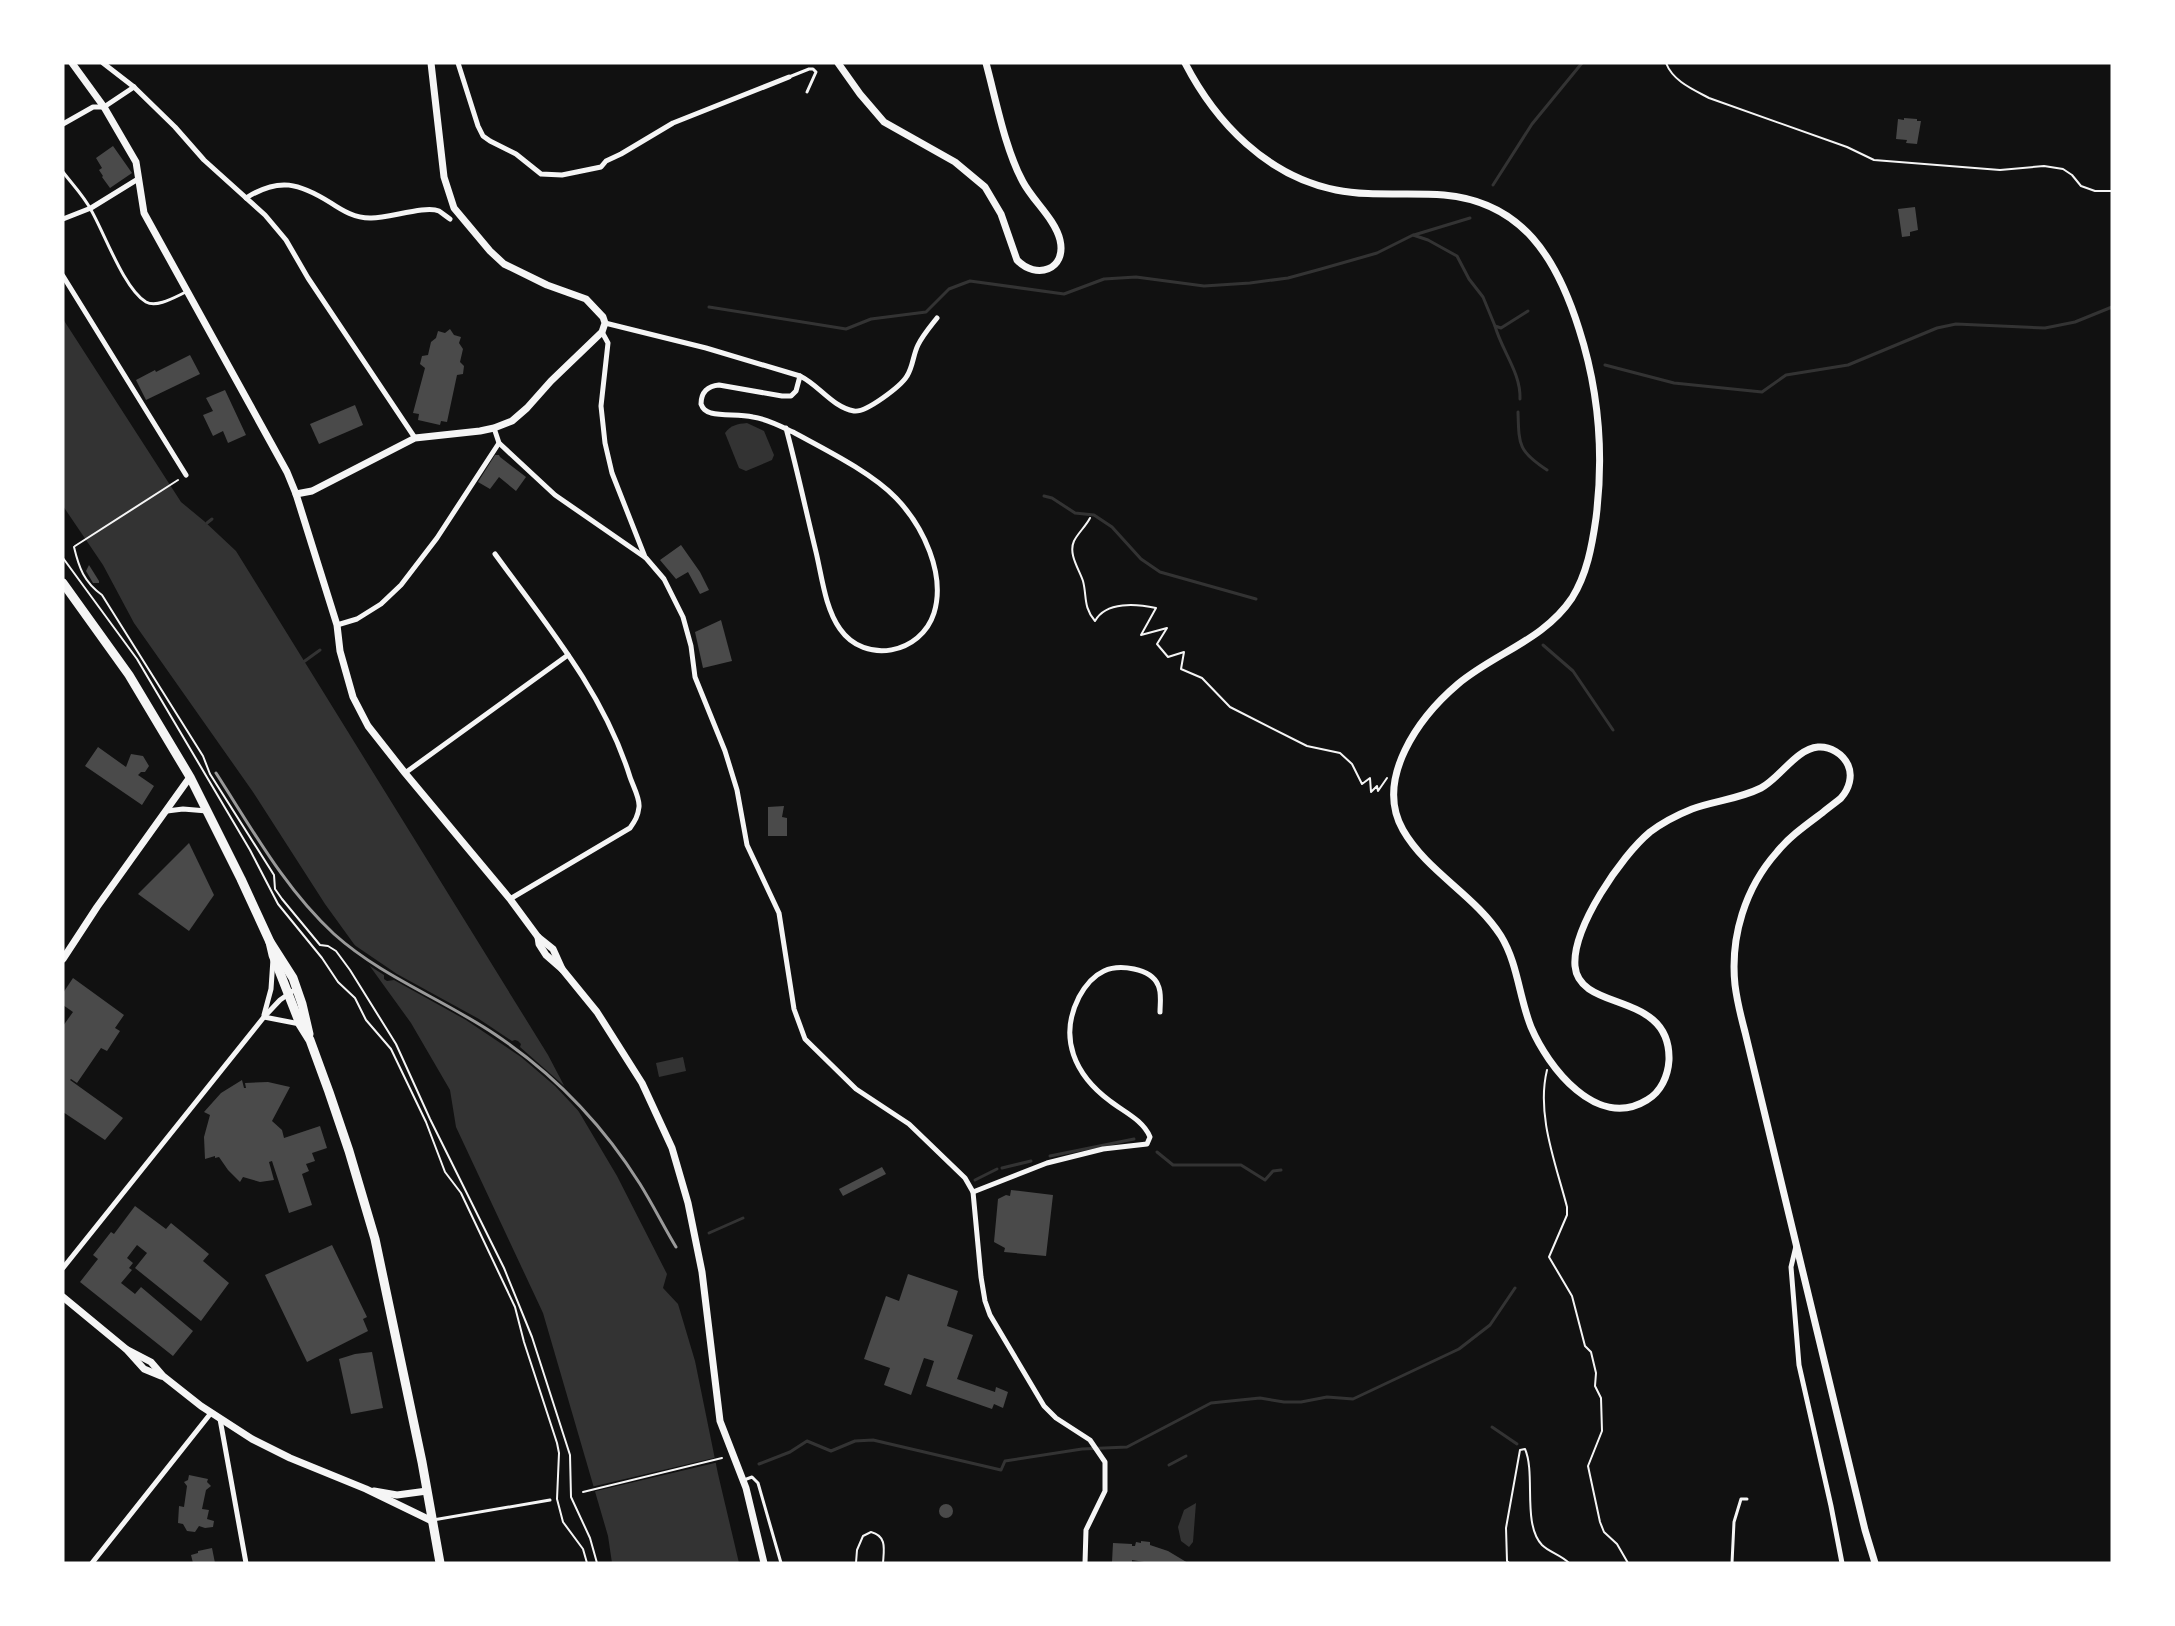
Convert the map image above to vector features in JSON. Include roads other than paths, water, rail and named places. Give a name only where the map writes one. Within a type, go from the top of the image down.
[{"type":"main road","points":[[63,583],[129,675],[190,777],[270,942],[297,988],[310,1040],[349,1151],[375,1239],[440,1563]]},
{"type":"main road","points":[[270,942],[273,956],[300,1024],[310,1040]]},
{"type":"street","points":[[72,63],[104,107],[136,162],[144,213],[281,459],[296,494],[337,625],[340,651],[353,697],[368,726],[510,899],[538,937],[553,949],[562,969],[597,1012],[642,1083],[672,1148],[688,1203],[702,1272],[720,1421],[744,1480],[764,1563]]},
{"type":"street","points":[[103,63],[134,87],[175,127],[204,160],[265,215],[286,240],[308,278],[415,438]]},
{"type":"street","points":[[296,494],[312,491],[415,438],[494,428],[512,421],[602,332],[605,323],[603,317],[586,299],[547,285],[504,264],[454,208],[444,177],[431,63]]},
{"type":"street","points":[[458,63],[483,136],[516,154],[541,174],[562,175],[601,167],[606,160],[621,154],[673,123],[789,77]]},
{"type":"street","points":[[838,63],[884,122],[955,162],[979,181],[1001,214],[1017,260],[1032,270],[1046,270],[1051,268],[1059,257],[1060,243],[1053,226],[1027,189],[1017,169],[986,63]]},
{"type":"street","points":[[1185,63],[1203,96],[1226,125],[1266,160],[1293,175],[1346,192],[1443,195],[1460,197],[1485,205],[1516,221],[1528,232],[1550,259],[1566,294],[1579,329],[1595,390],[1600,430],[1598,500],[1590,553],[1581,579],[1570,600],[1549,625],[1474,672],[1440,702],[1403,754],[1396,780],[1395,805],[1402,828],[1420,853],[1498,931],[1510,952],[1529,1022],[1551,1062],[1573,1087],[1600,1105],[1618,1109],[1631,1108],[1657,1094],[1667,1074],[1669,1057],[1667,1042],[1660,1029],[1642,1012],[1592,991],[1578,978],[1575,959],[1577,948],[1590,914],[1600,894],[1629,855],[1657,827],[1692,809],[1761,788],[1811,748],[1825,747],[1841,755],[1847,763],[1850,774],[1844,794],[1780,848],[1754,887],[1742,912],[1734,957],[1737,998],[1865,1530],[1875,1563]]},
{"type":"street","points":[[63,124],[93,107],[104,107],[134,87]]},
{"type":"street","points":[[63,219],[91,208],[138,179]]},
{"type":"street","points":[[246,198],[260,189],[280,184],[301,188],[359,217],[390,217],[417,211],[437,210],[450,219]]},
{"type":"street","points":[[63,276],[186,475]]},
{"type":"street","points":[[605,323],[706,348],[800,376],[811,381],[833,401],[851,410],[862,411],[903,381],[910,370],[917,346],[936,318]]},
{"type":"street","points":[[602,332],[608,343],[601,405],[605,443],[612,473],[646,558]]},
{"type":"street","points":[[786,428],[826,594],[836,623],[847,638],[865,649],[887,651],[901,648],[912,642],[922,634],[933,616],[937,591],[936,573],[916,525],[902,504],[882,486],[786,428],[753,417],[707,411],[701,404],[701,399],[709,387],[719,385],[791,396],[796,391],[800,376]]},
{"type":"street","points":[[494,428],[499,443],[555,495],[646,558],[664,579],[682,617],[691,646],[695,677],[725,751],[737,790],[747,845],[779,913],[794,1009],[805,1039],[856,1089],[909,1124],[965,1178],[972,1192],[981,1277],[990,1315],[1044,1406],[1056,1418],[1093,1443],[1105,1462],[1105,1491],[1086,1530],[1085,1563]]},
{"type":"street","points":[[337,625],[357,619],[381,604],[401,585],[437,538],[499,443]]},
{"type":"street","points":[[495,555],[568,655],[603,711],[625,760],[639,805],[637,819],[630,828],[510,899]]},
{"type":"street","points":[[405,772],[568,655]]},
{"type":"street","points":[[63,959],[97,907],[190,777]]},
{"type":"street","points":[[167,811],[183,809],[207,811]]},
{"type":"street","points":[[264,1017],[272,989],[273,956]]},
{"type":"street","points":[[972,1192],[1047,1163],[1103,1149],[1147,1144],[1150,1137],[1144,1126],[1108,1101],[1085,1076],[1071,1049],[1069,1028],[1076,1005],[1085,987],[1097,976],[1110,969],[1133,969],[1154,978],[1160,991],[1160,1012]]},
{"type":"street","points":[[63,1268],[264,1017],[297,988]]},
{"type":"street","points":[[264,1017],[300,1024]]},
{"type":"street","points":[[1796,1245],[1791,1267],[1799,1365],[1842,1563]]},
{"type":"street","points":[[63,1297],[126,1349],[151,1362],[163,1376],[220,1419],[252,1439],[432,1521]]},
{"type":"street","points":[[92,1563],[212,1413]]},
{"type":"street","points":[[220,1419],[246,1563]]},
{"type":"street","points":[[366,1489],[396,1495],[427,1491]]},
{"type":"lane","points":[[789,77],[813,69],[816,72],[807,92]]},
{"type":"lane","points":[[63,172],[91,208],[120,267],[135,291],[146,302],[154,304],[163,302],[187,292]]},
{"type":"lane","points":[[744,1480],[752,1477],[758,1483],[781,1563]]},
{"type":"lane","points":[[1732,1563],[1736,1514],[1741,1499],[1747,1499]]},
{"type":"lane","points":[[432,1521],[550,1500]]},
{"type":"waterway","points":[[1493,185],[1532,124],[1582,63]]},
{"type":"waterway","points":[[1414,235],[1470,218]]},
{"type":"waterway","points":[[709,307],[846,329],[871,319],[926,312],[949,289],[970,281],[1064,294],[1104,279],[1136,277],[1204,286],[1250,283],[1288,278],[1377,253],[1413,235],[1428,240],[1457,256],[1469,279],[1483,297],[1495,326],[1501,328],[1528,311]]},
{"type":"waterway","points":[[1605,365],[1674,383],[1762,392],[1786,375],[1848,365],[1937,328],[1956,324],[2045,328],[2075,322],[2112,307]]},
{"type":"waterway","points":[[1495,326],[1518,380],[1520,399]]},
{"type":"waterway","points":[[1518,412],[1522,446],[1530,458],[1547,470]]},
{"type":"waterway","points":[[1044,496],[1052,498],[1075,513],[1094,515],[1112,527],[1141,559],[1160,572],[1256,599]]},
{"type":"waterway","points":[[207,523],[212,519]]},
{"type":"waterway","points":[[1543,645],[1573,671],[1613,730]]},
{"type":"waterway","points":[[302,663],[320,650]]},
{"type":"waterway","points":[[1050,1156],[1134,1139]]},
{"type":"waterway","points":[[1157,1152],[1173,1165],[1241,1165],[1265,1180],[1273,1171],[1281,1170]]},
{"type":"waterway","points":[[1002,1168],[1031,1161]]},
{"type":"waterway","points":[[975,1180],[997,1169]]},
{"type":"waterway","points":[[709,1233],[743,1218]]},
{"type":"waterway","points":[[759,1464],[790,1452],[807,1441],[831,1451],[855,1441],[873,1440],[1001,1470],[1005,1461],[1082,1449],[1127,1447],[1211,1403],[1260,1398],[1284,1402],[1301,1402],[1327,1397],[1353,1399],[1459,1349],[1490,1325],[1515,1288]]},
{"type":"waterway","points":[[1492,1427],[1517,1444]]},
{"type":"waterway","points":[[1169,1465],[1186,1456]]},
{"type":"railway","points":[[216,773],[285,878],[300,898],[334,934],[372,963],[496,1035],[538,1066],[576,1102],[626,1162],[676,1247]]}]
